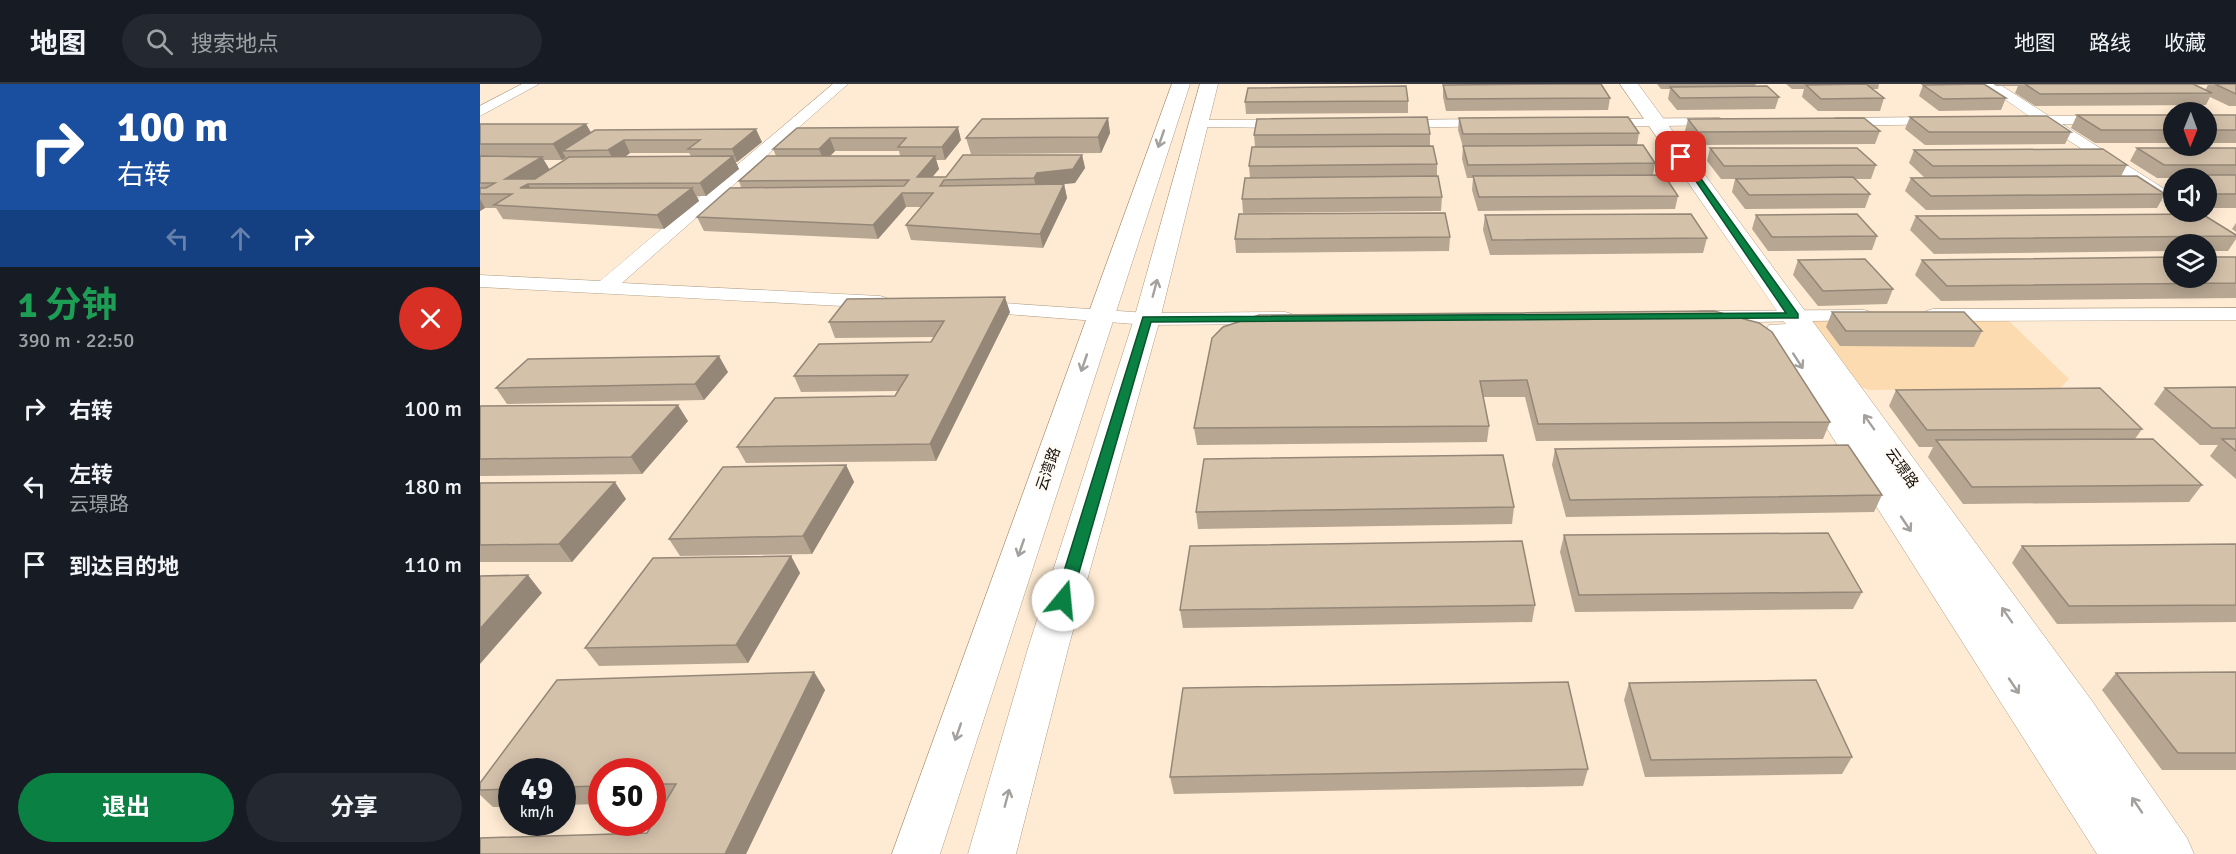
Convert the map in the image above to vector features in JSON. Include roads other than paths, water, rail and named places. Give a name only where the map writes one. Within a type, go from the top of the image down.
[{"type":"main road","name":"云湾路","points":[[916,854],[1181,84]]},
{"type":"main road","points":[[992,854],[1049,645],[1147,319],[1209,84]]},
{"type":"main road","name":"云璟路","points":[[1616,84],[1648,122],[1782,316],[2077,714],[2170,854]]},
{"type":"main road","name":"云璟路","points":[[1629,84],[1648,122]]},
{"type":"main road","name":"云璟路","points":[[1782,316],[2125,854]]},
{"type":"street","points":[[480,112],[532,84]]},
{"type":"street","points":[[604,288],[841,84]]},
{"type":"street","points":[[1990,84],[2163,196]]},
{"type":"street","points":[[1998,121],[2163,120]]},
{"type":"street","points":[[1818,122],[1962,121]]},
{"type":"street","points":[[1584,123],[1737,122]]},
{"type":"street","points":[[1379,124],[1505,123]]},
{"type":"street","points":[[1198,124],[1308,124]]},
{"type":"street","points":[[480,281],[900,303]]},
{"type":"street","points":[[959,306],[1101,314],[1147,319],[1307,318]]},
{"type":"street","points":[[1911,315],[2236,314]]},
{"type":"street","points":[[1675,317],[1887,316]]}]
